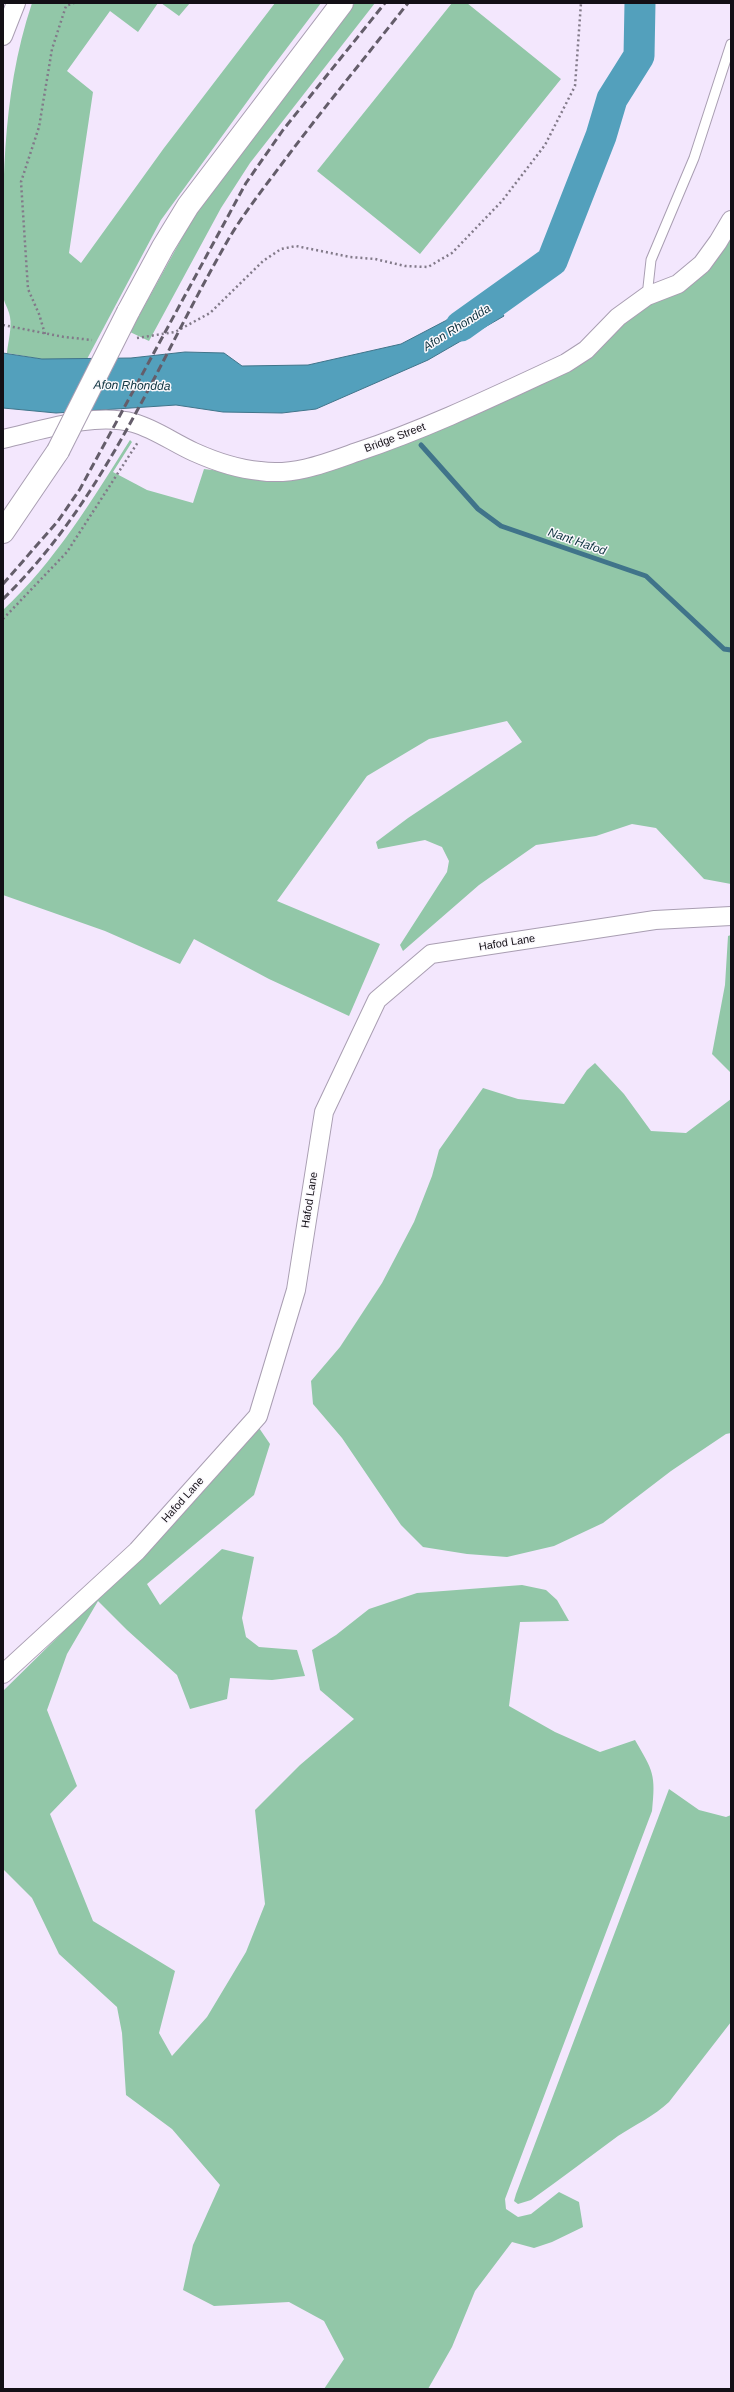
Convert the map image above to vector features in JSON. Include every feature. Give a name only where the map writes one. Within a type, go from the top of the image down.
[{"type":"main road","points":[[3,532],[58,451],[128,312],[163,247],[188,206],[342,3]]},
{"type":"street","points":[[3,36],[11,4]]},
{"type":"street","name":"Bridge Street","points":[[3,439],[62,424],[114,420],[147,428],[194,452],[221,462],[260,472],[285,472],[310,468],[424,428],[566,363],[586,350],[618,317],[647,296],[678,284],[702,264],[718,242],[731,220]]},
{"type":"street","name":"Hafod Lane","points":[[3,1674],[137,1551],[258,1416],[296,1290],[324,1112],[377,1000],[431,954],[655,920],[731,916]]},
{"type":"lane","points":[[647,296],[651,260],[694,158],[731,44]]},
{"type":"path","points":[[45,334],[40,314],[28,289],[21,182],[39,127],[52,49],[66,6],[74,3]]},
{"type":"path","points":[[131,339],[175,332],[210,313],[263,261],[281,249],[296,246],[350,257],[375,259],[405,266],[428,267],[452,253],[502,201],[545,145],[575,86],[582,3]]},
{"type":"path","points":[[3,325],[45,334],[94,340]]},
{"type":"path","points":[[3,619],[67,552],[147,428]]},
{"type":"green space","points":[[32,3],[158,3],[138,32],[110,11],[67,71],[93,92],[69,253],[81,263],[164,148],[275,3],[321,3],[161,220],[87,359],[42,359],[7,353],[10,321],[3,294],[3,220],[6,147],[14,75]]},
{"type":"green space","points":[[161,3],[190,3],[179,16]]},
{"type":"green space","points":[[355,3],[375,3],[250,163],[221,208],[149,341],[130,332],[194,216],[277,103]]},
{"type":"green space","points":[[452,3],[467,3],[561,79],[420,254],[317,171]]},
{"type":"green space","points":[[731,234],[731,884],[704,879],[656,828],[632,824],[596,836],[536,845],[479,885],[403,951],[400,945],[447,872],[449,861],[442,847],[425,840],[378,849],[376,842],[408,818],[522,742],[507,721],[429,739],[367,776],[277,901],[380,944],[349,1016],[269,979],[194,939],[180,964],[105,931],[3,895],[3,610],[22,592],[72,530],[130,440],[132,442],[113,472],[147,490],[193,503],[204,469],[237,473],[312,475],[343,467],[432,428],[604,338]]},
{"type":"green space","points":[[731,935],[731,1073],[712,1054],[725,985],[728,936]]},
{"type":"green space","points":[[595,1063],[624,1094],[651,1131],[686,1133],[731,1099],[731,1433],[726,1434],[671,1471],[603,1523],[554,1546],[507,1557],[467,1554],[423,1547],[401,1525],[342,1438],[313,1404],[311,1381],[340,1347],[382,1283],[414,1222],[432,1176],[439,1150],[483,1088],[518,1099],[564,1104],[587,1070]]},
{"type":"green space","points":[[257,1425],[270,1444],[254,1495],[147,1584],[160,1605],[222,1549],[254,1557],[242,1618],[246,1637],[259,1647],[297,1650],[305,1676],[272,1680],[230,1678],[227,1699],[190,1709],[177,1675],[127,1630],[98,1601],[67,1654],[47,1710],[77,1786],[50,1814],[93,1921],[175,1971],[159,2033],[172,2056],[207,2017],[246,1952],[265,1904],[255,1810],[300,1765],[354,1719],[320,1690],[312,1650],[336,1635],[369,1609],[417,1593],[522,1585],[546,1590],[557,1600],[569,1621],[520,1622],[509,1706],[555,1732],[600,1752],[635,1740],[652,1773],[654,1789],[652,1811],[505,2199],[506,2209],[518,2217],[531,2214],[559,2192],[579,2202],[583,2227],[552,2242],[534,2248],[512,2242],[475,2291],[452,2347],[428,2389],[324,2389],[344,2359],[324,2321],[289,2302],[214,2306],[183,2290],[193,2245],[220,2185],[172,2129],[126,2095],[122,2033],[117,2007],[59,1954],[32,1898],[3,1869],[3,1691],[70,1625]]},
{"type":"green space","points":[[669,1789],[699,1810],[726,1817],[731,1815],[731,2022],[669,2102],[651,2116],[618,2136],[531,2200],[518,2204],[514,2201],[516,2194]]},
{"type":"water","points":[[489,293],[504,316],[428,360],[316,409],[282,413],[223,412],[176,405],[56,413],[3,408],[3,353],[42,359],[131,358],[185,352],[224,353],[242,366],[308,365],[401,344],[445,321]]},
{"type":"waterway","name":"Afon Rhondda","points":[[461,326],[552,261],[601,136],[612,99],[639,56],[640,3]]},
{"type":"waterway","name":"Nant Hafod","points":[[421,445],[478,509],[501,526],[646,576],[724,649],[731,650]]},
{"type":"railway","points":[[3,584],[58,521],[80,489],[246,183],[283,130],[385,3]]},
{"type":"railway","points":[[3,599],[39,560],[72,518],[101,474],[128,428],[228,240],[256,198],[408,3]]}]
